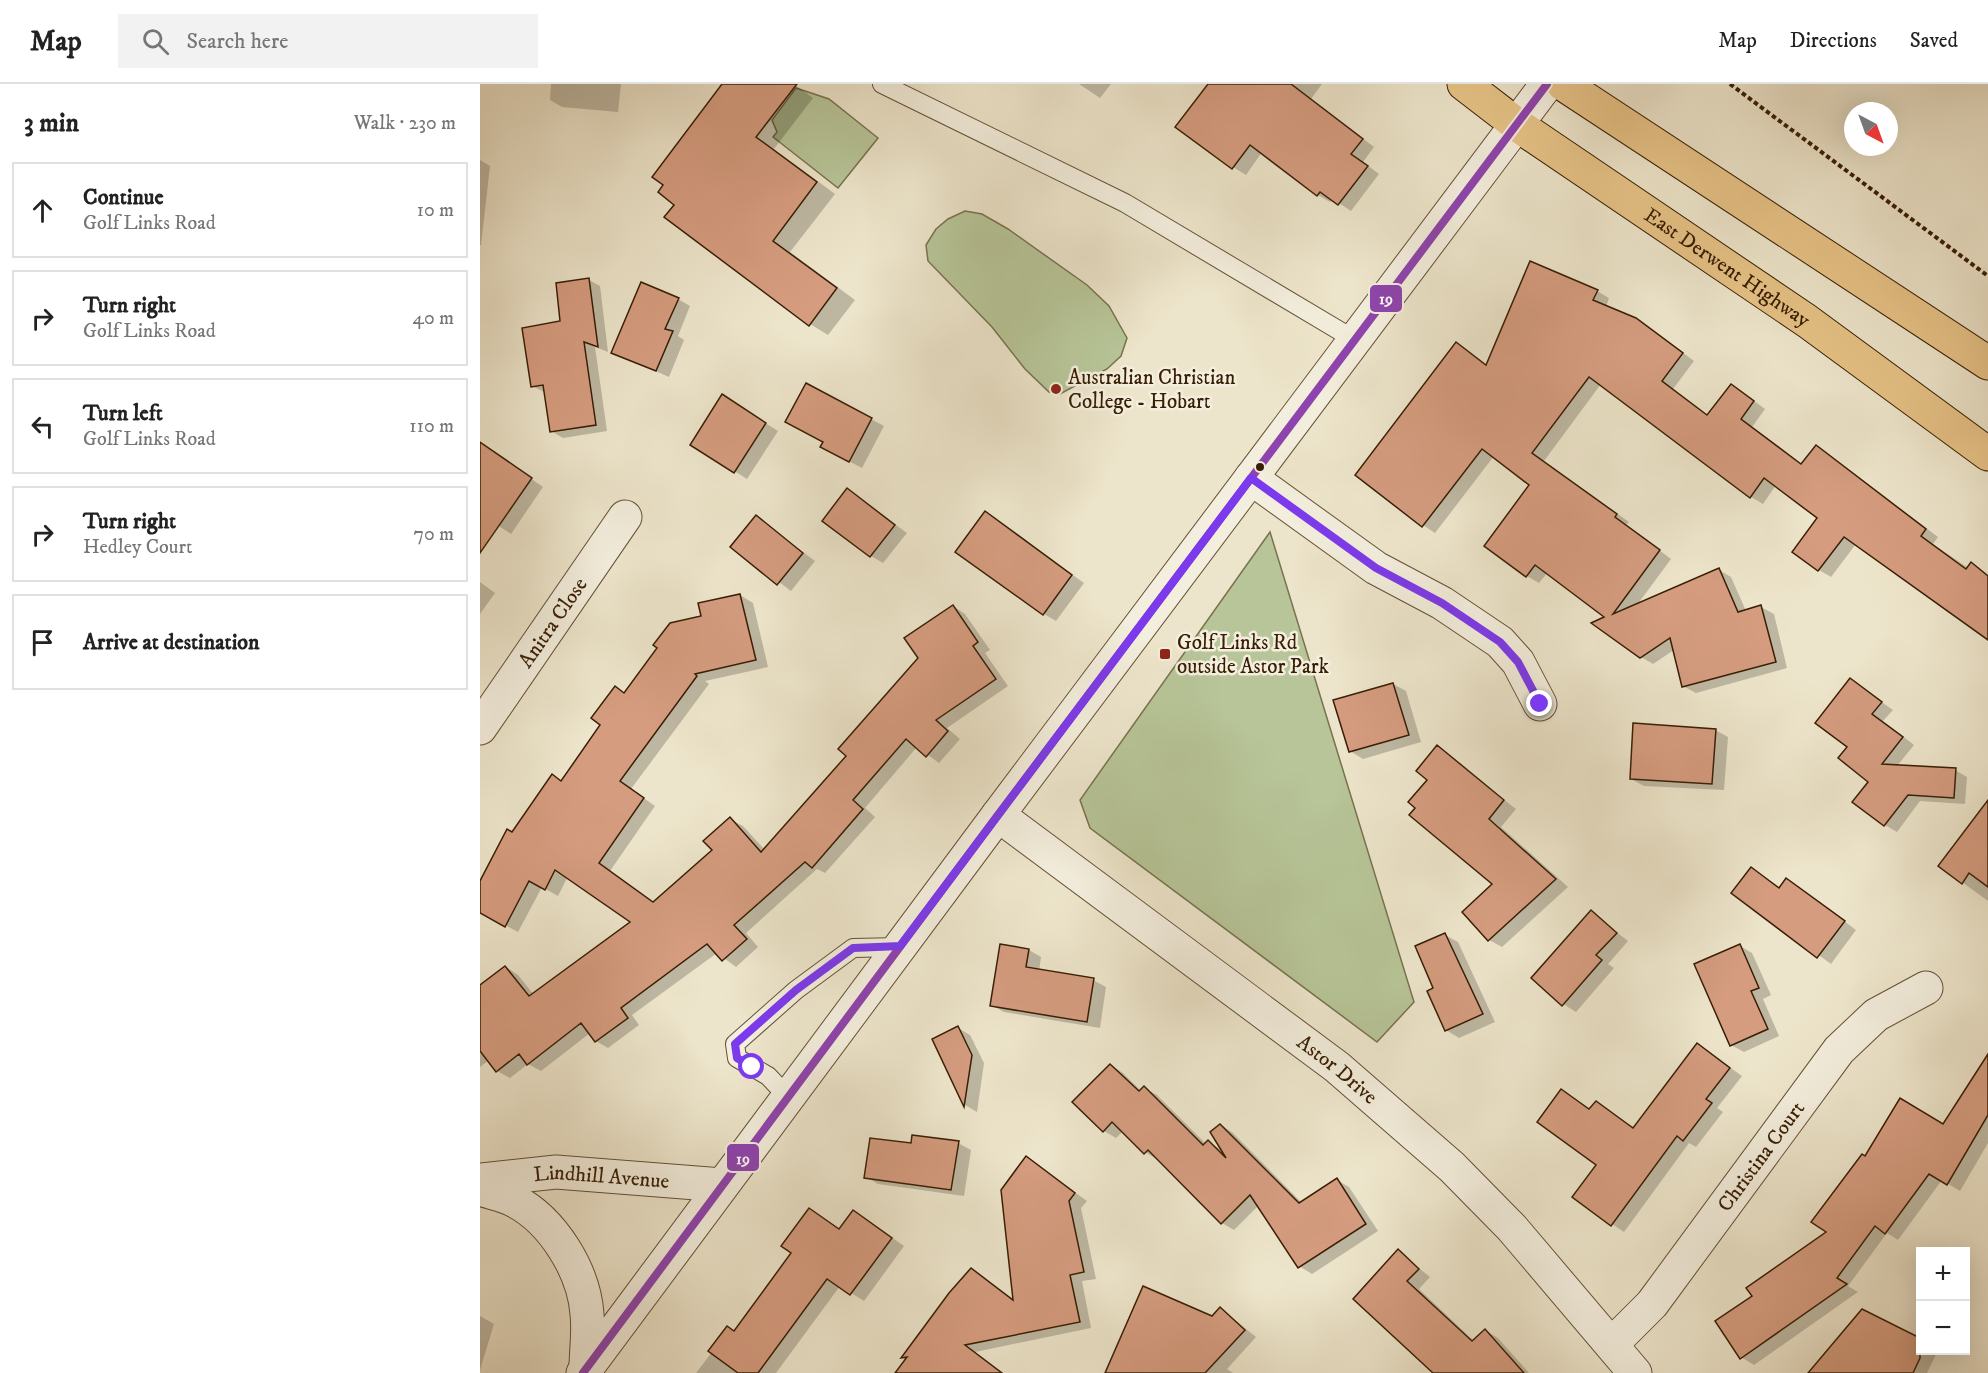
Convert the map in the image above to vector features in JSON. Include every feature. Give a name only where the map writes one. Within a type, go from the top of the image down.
[{"type":"main road","name":"East Derwent Highway","points":[[1464,84],[1516,124],[1807,321],[1988,454]]},
{"type":"main road","points":[[1563,84],[1988,363]]},
{"type":"street","points":[[584,1371],[1547,84]]},
{"type":"street","points":[[1251,478],[1376,568],[1442,603],[1500,642],[1518,662],[1540,704]]},
{"type":"street","name":"Anitra Close","points":[[480,728],[625,517]]},
{"type":"street","name":"Astor Drive","points":[[998,815],[1337,1067],[1452,1167],[1490,1205],[1635,1373]]},
{"type":"street","name":"Christina Court","points":[[1612,1344],[1652,1304],[1839,1050],[1876,1015],[1926,988]]},
{"type":"street","name":"Lindhill Avenue","points":[[480,1180],[556,1172],[722,1185]]},
{"type":"street","name":"Lindhill Avenue","points":[[480,1189],[515,1200],[543,1221],[563,1248],[581,1286],[587,1313],[584,1371]]},
{"type":"lane","points":[[882,84],[1125,203],[1355,340]]},
{"type":"lane","points":[[788,1097],[768,1076],[737,1058],[735,1044],[796,990],[853,948],[900,946]]},
{"type":"path","points":[[1730,84],[1988,276]]},
{"type":"green space","points":[[796,88],[829,99],[878,138],[838,188],[773,137],[777,132],[772,120]]},
{"type":"green space","points":[[965,211],[982,214],[1008,229],[1087,285],[1109,306],[1127,338],[1121,356],[1107,369],[1060,394],[1049,392],[1025,369],[992,327],[928,261],[926,245],[936,229],[948,219]]},
{"type":"green space","points":[[1270,532],[1414,1002],[1377,1042],[1090,828],[1080,800]]},
{"type":"building","points":[[722,84],[797,84],[756,137],[817,182],[773,241],[837,288],[809,326],[664,217],[674,205],[658,192],[663,185],[652,177]]},
{"type":"building","points":[[1208,84],[1291,84],[1363,139],[1351,154],[1368,166],[1338,205],[1320,192],[1317,196],[1250,145],[1232,169],[1175,127]]},
{"type":"building","points":[[1530,261],[1598,290],[1593,300],[1636,318],[1683,353],[1662,381],[1707,415],[1731,384],[1754,401],[1741,419],[1801,464],[1816,445],[1926,529],[1921,536],[1966,569],[1971,562],[1988,576],[1988,640],[1844,537],[1818,571],[1792,552],[1817,518],[1764,478],[1750,498],[1589,377],[1532,453],[1617,514],[1615,517],[1660,550],[1613,614],[1719,568],[1738,612],[1761,605],[1776,662],[1682,687],[1670,638],[1640,658],[1591,623],[1604,617],[1535,565],[1526,577],[1484,546],[1529,485],[1482,449],[1422,527],[1355,475],[1456,342],[1486,365]]},
{"type":"building","points":[[589,278],[598,347],[584,342],[596,425],[550,432],[543,385],[531,387],[522,328],[560,321],[556,283]]},
{"type":"building","points":[[641,282],[679,298],[665,329],[673,331],[656,371],[611,353]]},
{"type":"building","points":[[806,383],[872,418],[849,462],[820,447],[823,442],[785,422]]},
{"type":"building","points":[[722,394],[766,423],[734,473],[690,445]]},
{"type":"building","points":[[480,442],[532,478],[480,553]]},
{"type":"building","points":[[847,488],[895,525],[870,557],[822,521]]},
{"type":"building","points":[[985,511],[1072,575],[1043,615],[955,552]]},
{"type":"building","points":[[756,515],[803,553],[777,585],[730,547]]},
{"type":"building","points":[[740,594],[756,660],[695,674],[697,676],[620,781],[644,798],[599,863],[653,902],[712,850],[703,841],[730,817],[761,852],[846,756],[838,749],[918,658],[904,638],[953,605],[978,642],[973,646],[996,679],[936,720],[948,731],[926,757],[906,739],[853,800],[863,809],[812,868],[805,862],[734,925],[747,939],[722,961],[707,944],[621,1008],[628,1018],[595,1042],[581,1023],[527,1065],[519,1054],[496,1072],[480,1051],[480,985],[505,966],[529,996],[630,922],[555,870],[545,890],[529,881],[505,927],[480,913],[480,881],[507,829],[512,832],[552,774],[561,781],[600,725],[591,718],[615,686],[624,693],[657,648],[653,645],[670,623],[701,616],[698,603]]},
{"type":"building","points":[[1850,678],[1882,702],[1872,714],[1903,737],[1882,764],[1956,768],[1954,798],[1908,795],[1884,826],[1852,802],[1868,782],[1838,758],[1847,747],[1815,723]]},
{"type":"building","points":[[1393,683],[1409,735],[1349,752],[1333,700]]},
{"type":"building","points":[[1633,723],[1716,729],[1712,784],[1630,779]]},
{"type":"building","points":[[1437,745],[1504,800],[1489,819],[1556,879],[1488,941],[1462,912],[1492,884],[1409,815],[1415,808],[1408,802],[1427,780],[1416,771]]},
{"type":"building","points":[[1988,800],[1988,887],[1969,873],[1962,884],[1938,866]]},
{"type":"building","points":[[1751,867],[1779,888],[1786,878],[1845,921],[1817,958],[1731,893]]},
{"type":"building","points":[[1591,910],[1617,933],[1596,955],[1602,960],[1562,1006],[1531,978]]},
{"type":"building","points":[[1445,933],[1483,1014],[1445,1031],[1427,991],[1433,988],[1415,946]]},
{"type":"building","points":[[1000,944],[1029,949],[1026,967],[1094,978],[1087,1022],[990,1006]]},
{"type":"building","points":[[1740,944],[1759,988],[1751,991],[1768,1029],[1730,1046],[1694,964]]},
{"type":"building","points":[[958,1026],[972,1055],[964,1107],[932,1039]]},
{"type":"building","points":[[1697,1043],[1730,1068],[1706,1099],[1712,1103],[1683,1141],[1677,1136],[1611,1226],[1572,1197],[1596,1165],[1537,1122],[1561,1089],[1589,1109],[1596,1101],[1633,1128]]},
{"type":"building","points":[[1988,1054],[1988,1115],[1947,1185],[1929,1174],[1885,1234],[1875,1226],[1837,1278],[1847,1284],[1740,1359],[1715,1321],[1752,1296],[1746,1288],[1826,1232],[1811,1222],[1862,1154],[1865,1156],[1900,1098],[1943,1124]]},
{"type":"building","points":[[1110,1064],[1139,1091],[1144,1086],[1203,1145],[1208,1140],[1226,1158],[1210,1132],[1220,1124],[1299,1203],[1337,1178],[1366,1224],[1298,1268],[1250,1195],[1221,1224],[1148,1150],[1144,1154],[1112,1122],[1103,1132],[1072,1102]]},
{"type":"building","points":[[912,1135],[959,1141],[951,1190],[864,1178],[870,1138],[911,1143]]},
{"type":"building","points":[[1026,1156],[1075,1193],[1069,1201],[1084,1272],[1070,1275],[1080,1322],[965,1345],[1002,1373],[895,1373],[907,1357],[901,1358],[949,1293],[971,1268],[1013,1300],[1001,1190]]},
{"type":"building","points":[[809,1208],[839,1229],[853,1210],[892,1238],[850,1295],[827,1279],[758,1373],[738,1373],[708,1351],[727,1326],[734,1331],[791,1253],[781,1246]]},
{"type":"building","points":[[1398,1249],[1419,1269],[1407,1281],[1472,1341],[1485,1329],[1524,1373],[1433,1373],[1353,1299]]},
{"type":"building","points":[[1143,1286],[1212,1316],[1220,1307],[1245,1330],[1205,1373],[1105,1373]]},
{"type":"building","points":[[1862,1309],[1916,1336],[1916,1355],[1920,1355],[1920,1358],[1913,1373],[1808,1373]]},
{"type":"transit line","name":"19","points":[[583,1373],[998,815],[1547,84]]},
{"type":"place","name":"Australian Christian College - Hobart","points":[[1056,389]]},
{"type":"place","name":"Golf Links Rd outside Astor Park","points":[[1165,654]]},
{"type":"route","points":[[752,1067],[737,1058],[735,1044],[796,990],[853,948],[900,946],[1251,478],[1376,568],[1476,623],[1500,642],[1518,662],[1540,704]]}]
